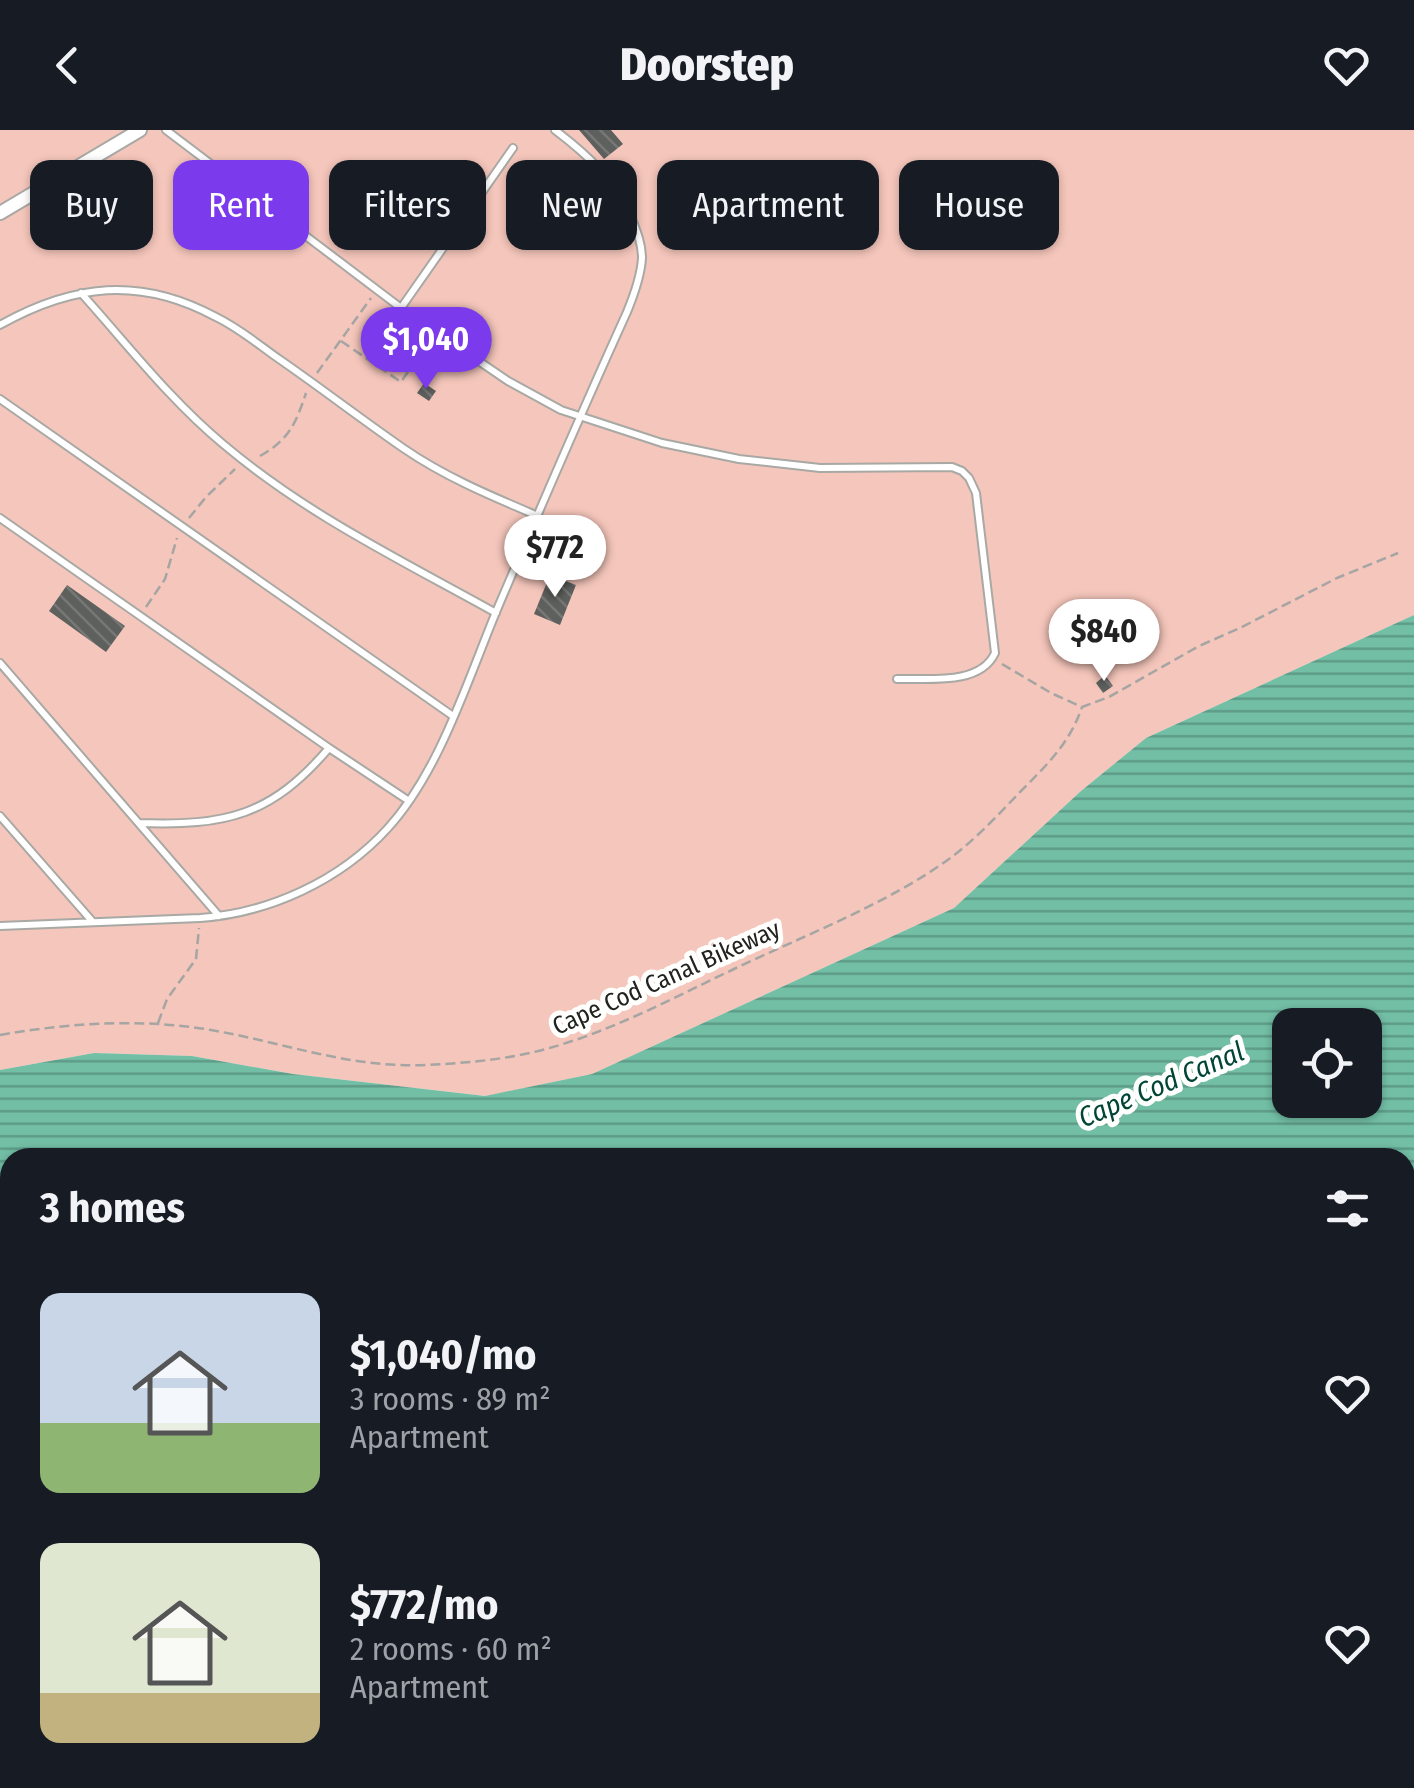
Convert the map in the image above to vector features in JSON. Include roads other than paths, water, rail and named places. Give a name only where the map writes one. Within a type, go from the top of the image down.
[{"type":"street","points":[[0,213],[140,130]]},
{"type":"lane","points":[[166,130],[401,308],[526,392],[581,418],[702,453],[778,465],[936,466],[962,471],[976,493],[996,646],[994,659],[960,676],[897,678]]},
{"type":"lane","points":[[0,926],[200,918],[253,909],[307,889],[341,868],[376,840],[409,801],[453,716],[581,418],[634,293],[642,257],[626,206],[605,173],[555,130]]},
{"type":"lane","points":[[401,308],[513,148]]},
{"type":"lane","points":[[0,325],[44,302],[80,292],[147,292],[194,306],[216,316],[424,461],[463,484],[538,516]]},
{"type":"lane","points":[[80,292],[222,444],[346,531],[496,612]]},
{"type":"lane","points":[[0,400],[453,716]]},
{"type":"lane","points":[[0,518],[409,801]]},
{"type":"lane","points":[[0,663],[4,675],[220,916]]},
{"type":"lane","points":[[138,823],[206,822],[254,809],[295,784],[329,748]]},
{"type":"lane","points":[[0,816],[93,922]]},
{"type":"water","name":"Cape Cod Canal","points":[[1414,615],[1414,1148],[0,1148],[0,1070],[94,1053],[192,1056],[293,1074],[485,1096],[592,1074],[954,908],[1081,791],[1146,738]]}]
